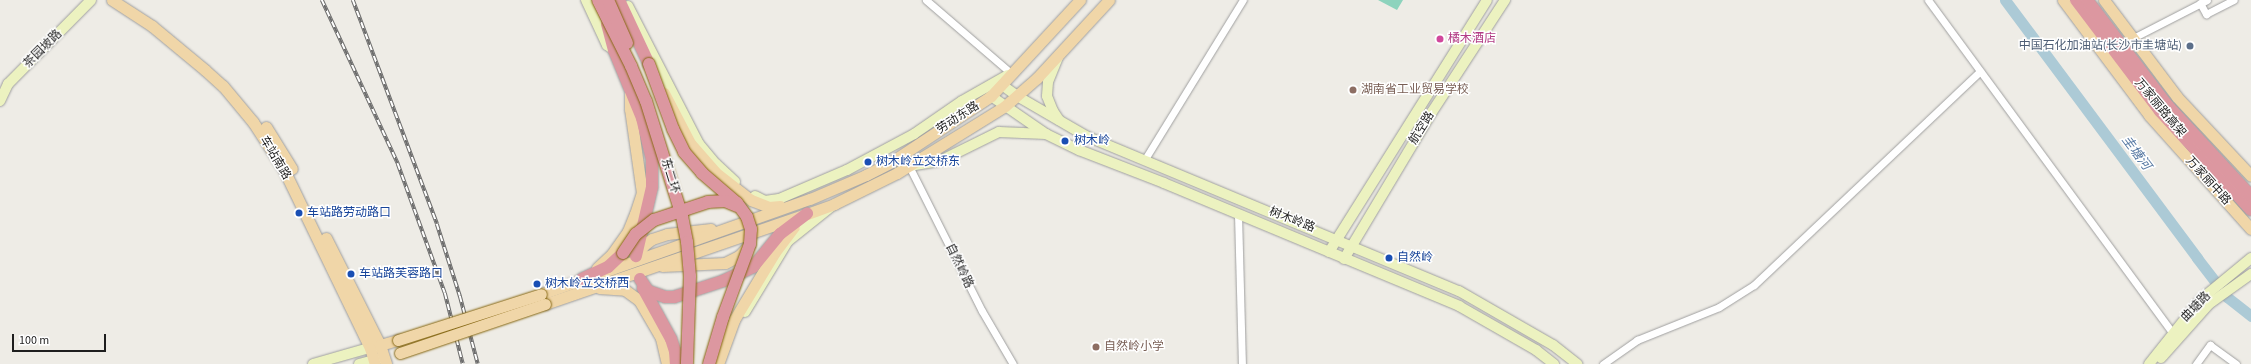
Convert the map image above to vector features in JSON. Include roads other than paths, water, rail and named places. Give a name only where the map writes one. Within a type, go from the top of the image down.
[{"type":"highway","name":"东二环","points":[[598,0],[631,66],[646,101],[682,216],[687,242],[690,276],[687,364]]},
{"type":"highway","name":"东二环","points":[[608,0],[659,116],[691,219],[698,276],[695,364]]},
{"type":"highway","points":[[619,0],[649,64],[672,129],[684,152],[702,173],[737,203],[743,210],[751,229],[750,244],[723,318],[709,364]]},
{"type":"highway","name":"万家丽路高架","points":[[2076,0],[2160,111],[2251,210]]},
{"type":"highway","name":"万家丽路高架","points":[[2087,0],[2167,105],[2251,196]]},
{"type":"highway","points":[[606,17],[614,50],[630,94],[640,113],[652,159],[652,188],[636,256]]},
{"type":"highway","points":[[582,279],[608,267],[623,253],[636,234],[644,226],[671,214],[717,201],[731,203],[743,210]]},
{"type":"highway","points":[[676,364],[675,351],[671,338],[640,279],[648,291],[665,297],[674,297],[723,281],[752,267],[780,234],[807,214]]},
{"type":"main road","name":"茶园坡路","points":[[0,101],[8,84],[91,0]]},
{"type":"main road","name":"车站南路","points":[[112,0],[152,26],[205,70],[223,86],[253,122],[284,170],[375,346]]},
{"type":"main road","name":"车站南路","points":[[125,0],[156,20],[209,64],[228,82],[258,116],[291,167],[375,346],[380,361]]},
{"type":"main road","points":[[586,0],[607,45],[614,50]]},
{"type":"main road","points":[[626,0],[699,144],[716,164],[748,192],[765,201],[782,202],[810,199]]},
{"type":"main road","name":"劳动东路","points":[[810,199],[866,176],[891,162],[992,96],[1011,73],[1080,0]]},
{"type":"main road","name":"劳动东路","points":[[543,299],[590,289],[807,214],[834,204],[909,166],[1005,106],[1037,78],[1110,0]]},
{"type":"main road","name":"航空路","points":[[1329,252],[1487,0]]},
{"type":"main road","name":"航空路","points":[[1344,258],[1432,112],[1505,0]]},
{"type":"main road","name":"万家丽中路","points":[[2063,0],[2149,115],[2251,229]]},
{"type":"main road","points":[[2104,0],[2177,96],[2251,176]]},
{"type":"main road","points":[[1059,54],[1048,82],[1047,96],[1053,112],[1061,123]]},
{"type":"main road","points":[[649,64],[690,143],[702,159],[726,182],[751,200],[774,207],[810,199]]},
{"type":"main road","points":[[765,201],[792,194],[853,167],[914,134],[962,101],[1011,73]]},
{"type":"main road","name":"树木岭路","points":[[1002,85],[1061,123],[1086,136],[1352,245],[1475,300],[1553,345],[1577,364]]},
{"type":"main road","points":[[582,279],[606,261],[628,231],[636,214],[642,193],[630,94]]},
{"type":"main road","name":"树木岭路","points":[[992,96],[1046,134],[1079,150],[1459,306],[1536,350],[1554,364]]},
{"type":"main road","points":[[909,166],[940,161],[999,132],[1046,134]]},
{"type":"main road","points":[[359,364],[380,361],[543,299],[582,279],[810,199]]},
{"type":"main road","points":[[724,364],[736,325],[781,252],[793,237],[834,204]]},
{"type":"main road","points":[[718,364],[734,320],[775,252],[784,239],[807,214]]},
{"type":"main road","points":[[636,256],[644,245],[652,239],[666,234],[733,225]]},
{"type":"main road","points":[[651,267],[725,263],[739,256],[750,244]]},
{"type":"main road","name":"曲塘路","points":[[2149,364],[2173,333],[2236,270],[2251,258]]},
{"type":"main road","name":"曲塘路","points":[[2156,364],[2208,299],[2247,276]]},
{"type":"main road","points":[[590,289],[616,288],[625,290],[644,307],[654,323],[663,344],[667,364]]},
{"type":"main road","points":[[313,364],[543,299]]},
{"type":"street","points":[[926,0],[1011,73]]},
{"type":"street","points":[[1145,159],[1243,0]]},
{"type":"street","points":[[1928,0],[2173,333]]},
{"type":"street","points":[[2133,38],[2203,2],[2206,14],[2234,0]]},
{"type":"street","points":[[1603,364],[1636,340],[1719,307],[1754,285],[1980,71]]},
{"type":"street","name":"自然岭路","points":[[909,166],[982,311],[1013,364]]},
{"type":"street","points":[[1238,214],[1242,364]]},
{"type":"street","points":[[2196,364],[2210,345],[2236,364]]},
{"type":"street","points":[[2222,364],[2227,357]]},
{"type":"waterway","name":"圭塘河","points":[[2005,0],[2227,297],[2251,316]]},
{"type":"railway","points":[[322,0],[398,164],[445,293],[463,364]]},
{"type":"railway","points":[[353,0],[437,224],[460,296],[478,364]]},
{"type":"place","name":"橘木酒店","points":[[1440,39]]},
{"type":"place","name":"中国石化加油站(长沙市圭塘站)","points":[[2190,46]]},
{"type":"place","name":"湖南省工业贸易学校","points":[[1353,90]]},
{"type":"place","name":"树木岭","points":[[1065,141]]},
{"type":"place","name":"树木岭立交桥东","points":[[868,162]]},
{"type":"place","name":"车站路劳动路口","points":[[299,213]]},
{"type":"place","name":"自然岭","points":[[1389,258]]},
{"type":"place","name":"车站路芙蓉路口","points":[[351,274]]},
{"type":"place","name":"树木岭立交桥西","points":[[537,284]]},
{"type":"place","name":"自然岭小学","points":[[1096,347]]}]
